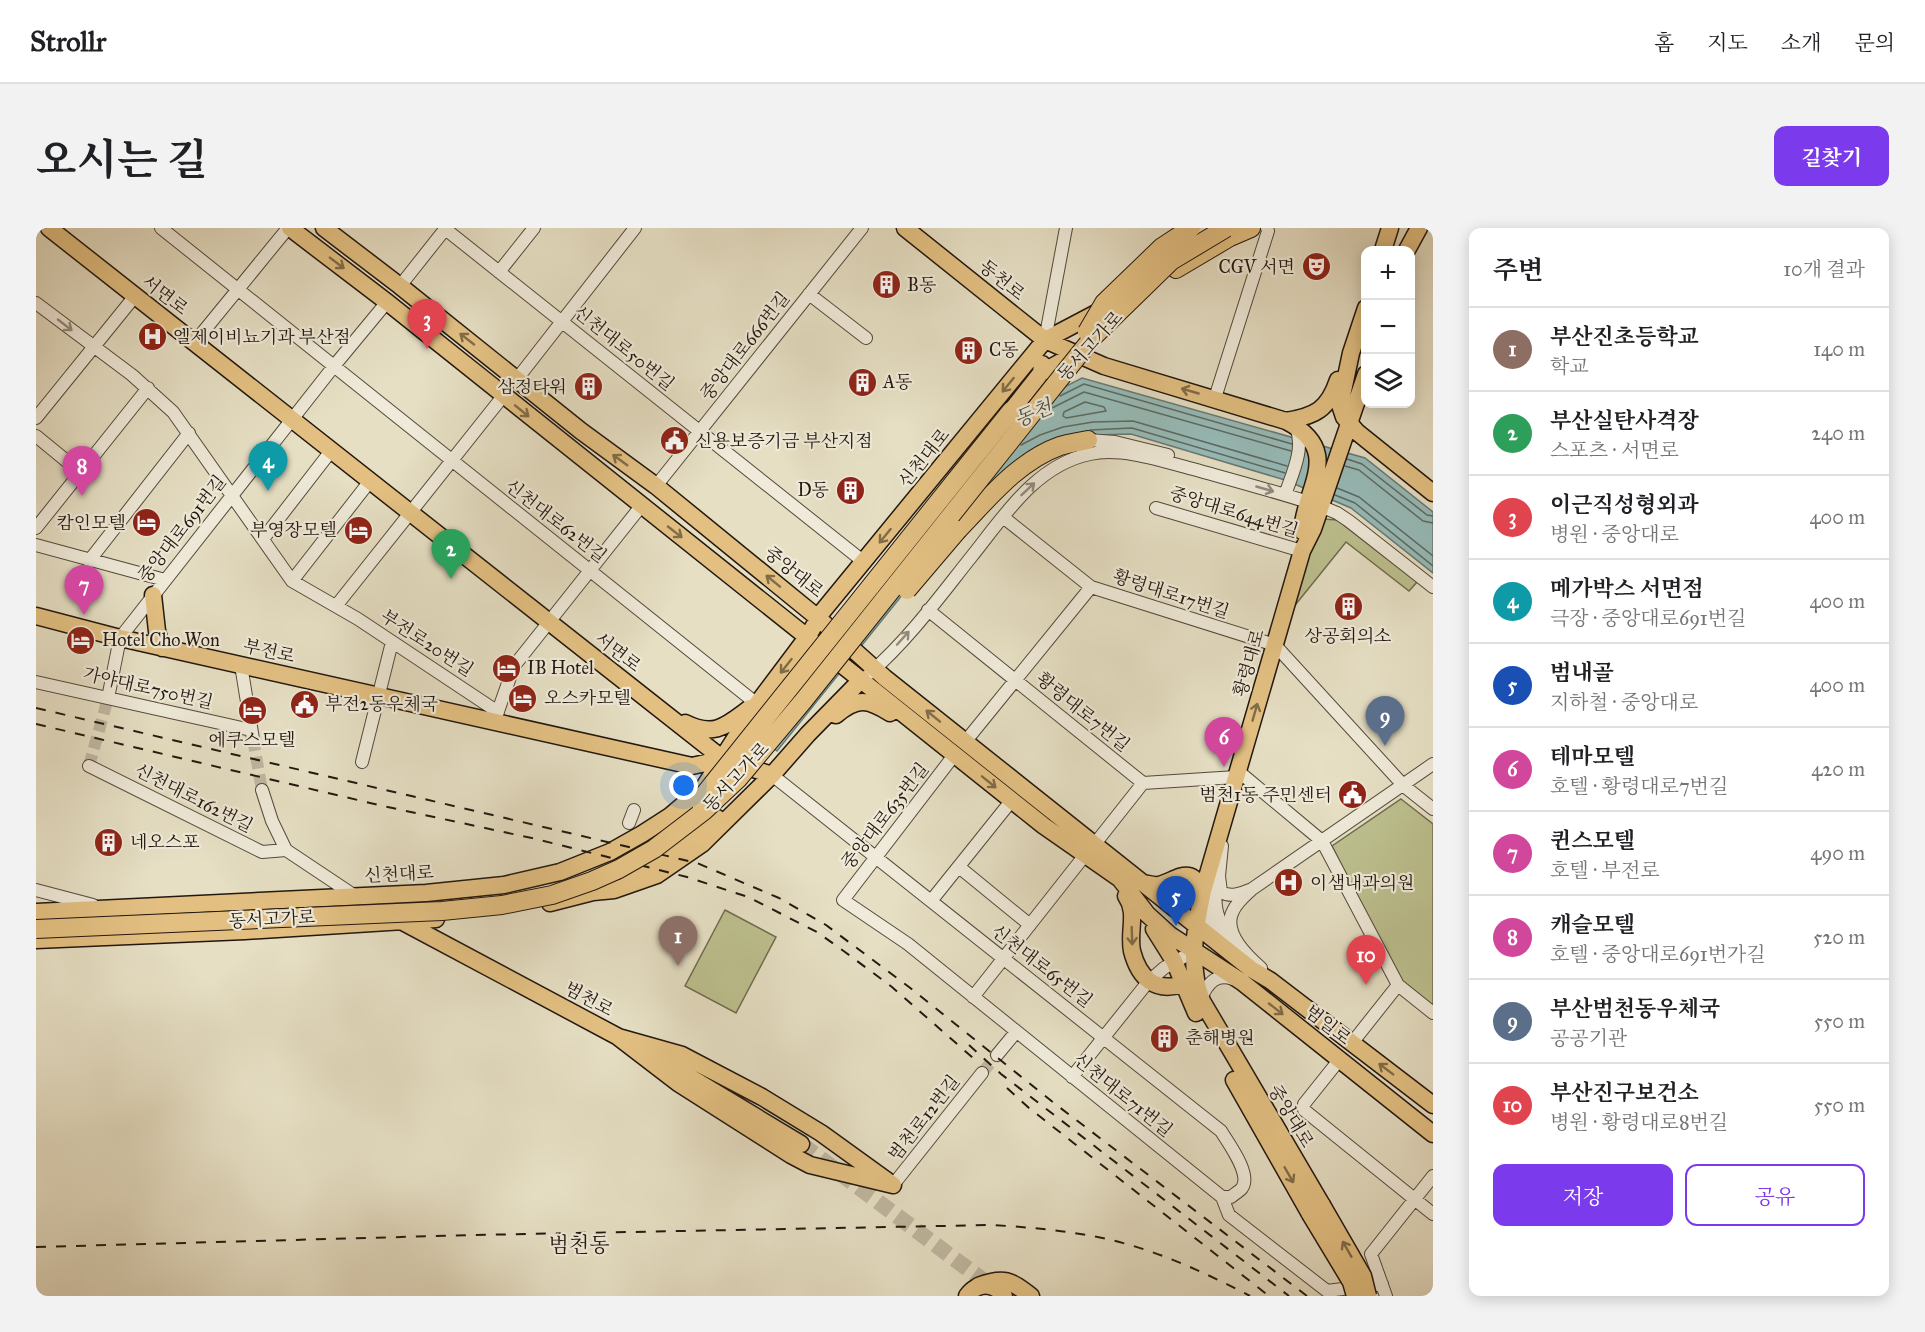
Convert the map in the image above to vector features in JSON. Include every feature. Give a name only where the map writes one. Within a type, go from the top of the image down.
[{"type":"highway","points":[[1087,332],[1104,303],[1162,247],[1191,228]]},
{"type":"highway","name":"동서고가로","points":[[36,918],[489,896],[524,890],[578,874],[643,843],[699,801],[730,771],[781,712],[1087,332],[1167,255],[1210,228]]},
{"type":"highway","name":"동서고가로","points":[[36,929],[442,911],[502,905],[552,894],[619,869],[654,849],[677,834],[738,778],[804,700],[1093,337],[1171,261],[1226,228]]},
{"type":"highway","points":[[960,505],[993,478],[1100,344],[1136,305],[1176,269],[1230,237],[1265,229]]},
{"type":"highway","points":[[699,801],[1011,411]]},
{"type":"highway","points":[[804,700],[832,677],[958,530],[1000,486],[1018,470],[1042,454],[1061,446],[1088,440]]},
{"type":"main road","name":"서면로","points":[[49,228],[723,759]]},
{"type":"main road","name":"중앙대로","points":[[289,228],[387,302],[808,636],[868,674],[1089,850],[1161,938],[1174,961],[1177,986],[1316,1209],[1363,1276],[1368,1296]]},
{"type":"main road","name":"중앙대로","points":[[324,228],[581,431],[656,486],[818,618],[915,724],[960,748],[1012,800],[1144,883],[1196,924],[1176,933],[1154,921]]},
{"type":"main road","name":"동천로","points":[[905,228],[1045,340],[1104,366],[1215,398],[1298,431]]},
{"type":"main road","name":"신천대로","points":[[36,912],[426,893],[504,885],[560,872],[610,852],[670,816],[704,787],[757,704],[808,636],[818,618],[1045,340],[1103,310],[1164,253],[1202,228]]},
{"type":"main road","points":[[1011,411],[1041,373],[1096,342],[1173,265],[1238,228]]},
{"type":"main road","points":[[1382,228],[1382,246]]},
{"type":"main road","points":[[1383,246],[1390,228]]},
{"type":"main road","points":[[1406,246],[1411,228]]},
{"type":"main road","points":[[1408,246],[1419,228]]},
{"type":"main road","points":[[1361,321],[1351,353],[1340,405],[1344,417],[1349,425],[1433,493]]},
{"type":"main road","points":[[1041,373],[1045,340]]},
{"type":"main road","points":[[1314,504],[1317,454],[1298,431],[1310,416],[1328,402],[1334,392],[1342,367],[1351,353]]},
{"type":"main road","name":"황령대로","points":[[1194,951],[1196,924],[1209,894],[1222,826],[1302,551],[1313,530],[1314,504],[1342,445],[1361,387]]},
{"type":"main road","points":[[153,595],[157,631],[162,648]]},
{"type":"main road","name":"부전로","points":[[36,616],[162,648],[378,696],[497,717],[692,766],[723,759]]},
{"type":"main road","points":[[36,940],[403,922],[507,913],[593,892],[639,871],[684,842],[772,775],[808,734],[868,674]]},
{"type":"main road","points":[[808,734],[821,728],[855,702],[865,701],[915,724]]},
{"type":"main road","name":"서면로","points":[[663,712],[695,728],[713,731],[732,722],[757,704]]},
{"type":"main road","points":[[723,759],[772,775]]},
{"type":"main road","name":"중앙대로","points":[[1102,868],[1120,879],[1154,921],[1194,951],[1195,974],[1201,998],[1286,1146],[1351,1282],[1355,1296]]},
{"type":"main road","points":[[1144,883],[1155,885],[1175,877],[1186,876],[1198,881],[1209,894]]},
{"type":"main road","name":"범천로","points":[[355,896],[685,1073],[801,1144]]},
{"type":"main road","points":[[1132,903],[1132,951],[1148,982],[1161,987],[1177,986]]},
{"type":"main road","name":"범일로","points":[[1196,924],[1231,946],[1251,969],[1271,981],[1433,1105]]},
{"type":"main road","name":"범일로","points":[[1194,951],[1242,982],[1433,1134]]},
{"type":"main road","points":[[618,1037],[682,1055],[762,1097],[821,1133],[893,1185]]},
{"type":"main road","points":[[618,1037],[678,1083],[791,1155],[810,1165],[893,1185]]},
{"type":"main road","points":[[821,1133],[832,1142],[836,1149],[832,1162],[823,1168]]},
{"type":"main road","points":[[970,1293],[992,1281],[1003,1280],[1013,1282],[1031,1296]]},
{"type":"main road","points":[[970,1293],[992,1286],[1004,1296]]},
{"type":"street","name":"신천대로62번길","points":[[161,228],[757,704]]},
{"type":"street","name":"중앙대로","points":[[194,343],[289,228]]},
{"type":"street","points":[[400,286],[445,228]]},
{"type":"street","name":"신천대로50번길","points":[[445,228],[864,562]]},
{"type":"street","points":[[499,272],[534,228]]},
{"type":"street","points":[[517,379],[632,232],[618,228]]},
{"type":"street","name":"중앙대로666번길","points":[[656,486],[862,228]]},
{"type":"street","points":[[1045,340],[1066,228]]},
{"type":"street","points":[[1215,398],[1265,229]]},
{"type":"street","points":[[809,294],[866,338]]},
{"type":"street","points":[[36,418],[135,296]]},
{"type":"street","name":"중앙대로691번길","points":[[120,638],[291,419],[387,302]]},
{"type":"street","name":"부전로20번길","points":[[36,303],[148,388],[173,412],[292,580],[392,642],[497,717]]},
{"type":"street","points":[[36,528],[148,388]]},
{"type":"street","points":[[336,606],[504,395]]},
{"type":"street","points":[[1287,491],[1300,450],[1298,431]]},
{"type":"street","points":[[89,561],[189,433]]},
{"type":"street","points":[[36,436],[82,470]]},
{"type":"street","points":[[1088,440],[1115,442],[1153,451],[1192,463],[1222,477]]},
{"type":"street","points":[[263,539],[332,451]]},
{"type":"street","points":[[868,674],[928,610],[1025,491],[1045,474],[1066,462],[1090,454],[1113,452],[1222,477]]},
{"type":"street","name":"중앙대로644번길","points":[[1222,477],[1287,491],[1337,513],[1433,587]]},
{"type":"street","points":[[292,580],[370,481]]},
{"type":"street","points":[[497,717],[514,666],[642,505]]},
{"type":"street","name":"중앙대로644번길","points":[[1155,508],[1302,551]]},
{"type":"street","name":"황령대로17번길","points":[[1003,517],[1090,587],[1275,645]]},
{"type":"street","points":[[36,545],[165,580]]},
{"type":"street","name":"황령대로17번길","points":[[960,748],[1090,587]]},
{"type":"street","name":"황령대로7번길","points":[[928,610],[1143,783]]},
{"type":"street","points":[[108,698],[120,638]]},
{"type":"street","points":[[362,762],[392,642]]},
{"type":"street","points":[[1275,645],[1404,786],[1433,809]]},
{"type":"street","name":"가야대로750번길","points":[[36,682],[252,734],[241,665]]},
{"type":"street","name":"중앙대로635번길","points":[[843,900],[960,748]]},
{"type":"street","points":[[1231,946],[1230,918],[1233,909],[1252,889],[1433,764]]},
{"type":"street","name":"신천대로162번길","points":[[89,766],[262,852],[286,850]]},
{"type":"street","points":[[973,997],[1143,783],[1237,774],[1323,841],[1398,985],[1433,1013]]},
{"type":"street","name":"신천대로65번길","points":[[772,775],[1221,1131],[1245,1177],[1243,1187],[1231,1197],[1222,1197]]},
{"type":"street","points":[[262,790],[272,821],[286,850],[355,896]]},
{"type":"street","points":[[931,902],[1012,800]]},
{"type":"street","points":[[629,824],[634,810]]},
{"type":"street","points":[[1222,826],[1224,838],[1219,876],[1221,892],[1226,895],[1235,895],[1252,889]]},
{"type":"street","points":[[959,867],[1030,925]]},
{"type":"street","points":[[1219,876],[1209,894],[1210,926],[1231,946]]},
{"type":"street","points":[[36,890],[103,908]]},
{"type":"street","name":"신천대로71번길","points":[[843,900],[908,944],[1222,1197],[1229,1215],[1327,1291],[1384,1290]]},
{"type":"street","points":[[1072,1077],[1148,982],[1174,961],[1194,951]]},
{"type":"street","points":[[1201,998],[1209,982],[1216,978],[1226,976],[1242,982]]},
{"type":"street","points":[[1352,1043],[1398,985]]},
{"type":"street","points":[[997,1055],[1016,1032]]},
{"type":"street","points":[[1340,1059],[1304,1104],[1304,1110],[1433,1214]]},
{"type":"street","name":"범천로12번길","points":[[893,1185],[982,1073]]},
{"type":"street","points":[[1384,1290],[1371,1254],[1433,1176]]},
{"type":"green space","points":[[1323,519],[1337,520],[1417,582],[1409,591],[1346,542],[1292,609],[1313,537]]},
{"type":"green space","points":[[1401,799],[1433,824],[1433,1008],[1400,982],[1332,846]]},
{"type":"green space","points":[[725,910],[776,937],[736,1013],[685,986]]},
{"type":"water","name":"동천","points":[[1082,378],[1365,458],[1433,512],[1433,573],[1351,508],[1285,480],[1131,434],[1094,435],[1065,441],[960,523],[777,751],[744,725],[839,615],[986,427]]},
{"type":"tunnel","points":[[89,766],[108,698]]},
{"type":"tunnel","points":[[253,739],[262,790]]},
{"type":"tunnel","points":[[982,1073],[997,1055]]},
{"type":"tunnel","points":[[801,1144],[996,1290]]},
{"type":"railway","points":[[36,708],[697,863],[779,898],[826,925],[909,987],[1054,1103],[1307,1296]]},
{"type":"railway","points":[[36,724],[383,806],[536,839],[687,877],[748,897],[817,932],[845,952],[892,987],[973,1058]]},
{"type":"railway","points":[[969,1045],[1001,1074],[1289,1296]]},
{"type":"railway","points":[[1007,1088],[1029,1108],[1269,1296]]},
{"type":"railway","points":[[36,1247],[474,1235],[992,1225],[1067,1232],[1113,1240],[1193,1268],[1250,1296]]},
{"type":"place","name":"CGV 서면","points":[[1316,267]]},
{"type":"place","name":"B동","points":[[886,285]]},
{"type":"place","name":"엘제이비뇨기과 부산점","points":[[152,337]]},
{"type":"place","name":"이근직성형외과","points":[[427,349]]},
{"type":"place","name":"C동","points":[[968,350]]},
{"type":"place","name":"A동","points":[[862,382]]},
{"type":"place","name":"삼정타워","points":[[588,387]]},
{"type":"place","name":"신용보증기금 부산지점","points":[[674,441]]},
{"type":"place","name":"D동","points":[[850,490]]},
{"type":"place","name":"메가박스 서면점","points":[[268,491]]},
{"type":"place","name":"캐슬모텔","points":[[82,496]]},
{"type":"place","name":"캄인모텔","points":[[147,523]]},
{"type":"place","name":"부영장모텔","points":[[358,530]]},
{"type":"place","name":"부산실탄사격장","points":[[451,579]]},
{"type":"place","name":"상공회의소","points":[[1348,607]]},
{"type":"place","name":"퀸스모텔","points":[[84,615]]},
{"type":"place","name":"Hotel Cho Won","points":[[81,640]]},
{"type":"place","name":"IB Hotel","points":[[506,668]]},
{"type":"place","name":"오스카모텔","points":[[523,698]]},
{"type":"place","name":"부전2동우체국","points":[[304,704]]},
{"type":"place","name":"에쿠스모텔","points":[[252,711]]},
{"type":"place","name":"부산범천동우체국","points":[[1385,746]]},
{"type":"place","name":"테마모텔","points":[[1224,767]]},
{"type":"place","name":"범천1동 주민센터","points":[[1353,795]]},
{"type":"place","name":"네오스포","points":[[109,842]]},
{"type":"place","name":"이샘내과의원","points":[[1289,883]]},
{"type":"place","name":"범내골","points":[[1176,926]]},
{"type":"place","name":"부산진초등학교","points":[[678,966]]},
{"type":"place","name":"부산진구보건소","points":[[1366,985]]},
{"type":"place","name":"춘해병원","points":[[1164,1038]]},
{"type":"district","name":"범천동","points":[[579,1245]]}]
